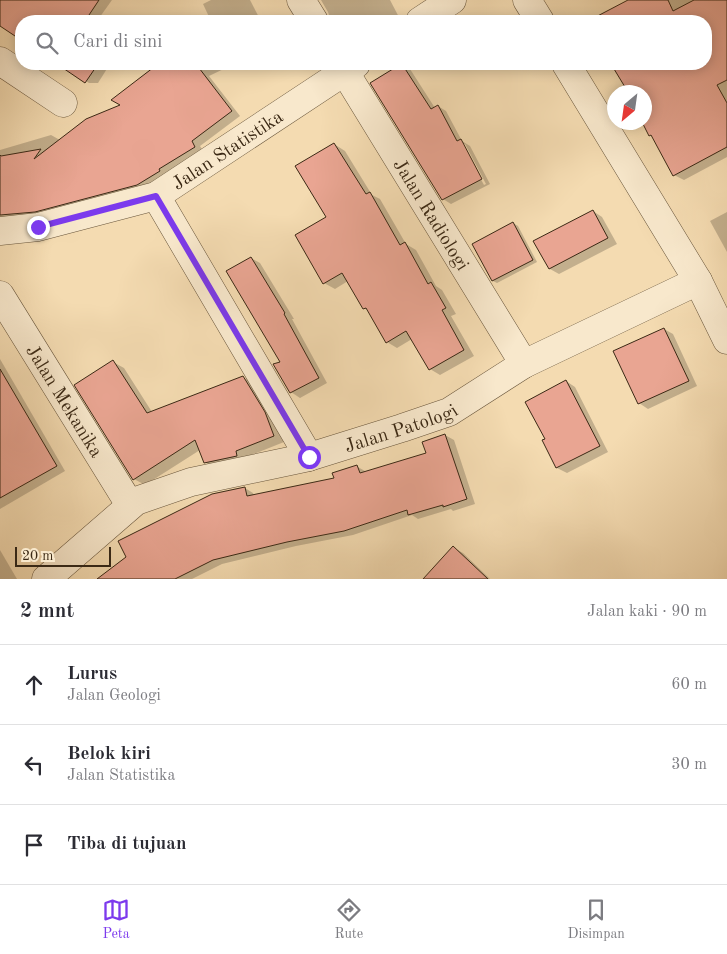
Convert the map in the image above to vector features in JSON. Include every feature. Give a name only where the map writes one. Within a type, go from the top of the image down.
[{"type":"street","points":[[301,0],[310,15]]},
{"type":"street","points":[[429,15],[452,0]]},
{"type":"street","points":[[527,0],[536,15]]},
{"type":"street","points":[[0,61],[63,103]]},
{"type":"street","name":"Jalan Statistika","points":[[0,231],[38,227],[156,196],[341,70]]},
{"type":"street","name":"Jalan Radiologi","points":[[349,70],[524,364]]},
{"type":"street","points":[[570,70],[698,281],[727,340]]},
{"type":"street","points":[[156,196],[309,457]]},
{"type":"street","name":"Jalan Patologi","points":[[46,579],[136,500],[191,482],[309,457],[449,412],[524,364],[698,281]]},
{"type":"street","name":"Jalan Mekanika","points":[[0,295],[130,505]]},
{"type":"building","points":[[0,0],[99,0],[89,15],[15,15],[15,36],[0,26]]},
{"type":"building","points":[[628,0],[668,0],[673,11],[694,0],[727,0],[727,80],[717,85],[727,103],[727,147],[673,176],[651,135],[649,136],[646,130],[652,130],[652,85],[624,85],[615,70],[712,70],[712,15],[599,15]]},
{"type":"building","points":[[66,70],[94,70],[85,83]]},
{"type":"building","points":[[150,70],[201,70],[232,111],[192,141],[195,147],[137,185],[35,212],[0,215],[0,155],[41,149],[34,159],[86,119],[120,105],[111,100]]},
{"type":"building","points":[[391,70],[406,70],[431,109],[438,105],[457,141],[461,139],[482,179],[442,200],[370,83]]},
{"type":"building","points":[[334,143],[366,194],[370,192],[400,245],[405,242],[428,284],[431,282],[446,308],[442,310],[464,350],[429,370],[406,331],[386,343],[366,308],[363,309],[342,273],[323,284],[295,235],[326,217],[295,166]]},
{"type":"building","points":[[593,210],[608,238],[549,269],[533,241]]},
{"type":"building","points":[[513,222],[533,260],[492,281],[472,244]]},
{"type":"building","points":[[251,257],[285,313],[319,378],[290,393],[273,364],[280,362],[226,271]]},
{"type":"building","points":[[664,328],[689,381],[638,404],[613,351]]},
{"type":"building","points":[[113,360],[147,413],[243,376],[265,412],[274,436],[236,451],[237,456],[204,463],[195,440],[133,480],[74,385]]},
{"type":"building","points":[[0,369],[57,466],[0,498]]},
{"type":"building","points":[[566,380],[600,446],[556,468],[542,440],[545,439],[525,402]]},
{"type":"building","points":[[445,434],[467,499],[408,515],[407,510],[344,531],[287,542],[213,560],[175,579],[97,579],[126,557],[118,541],[212,494],[245,487],[247,496],[334,478],[332,473],[357,465],[360,473],[426,453],[422,442]]},
{"type":"building","points":[[453,546],[488,579],[423,579]]},
{"type":"route","points":[[38,227],[156,196],[309,457]]}]
